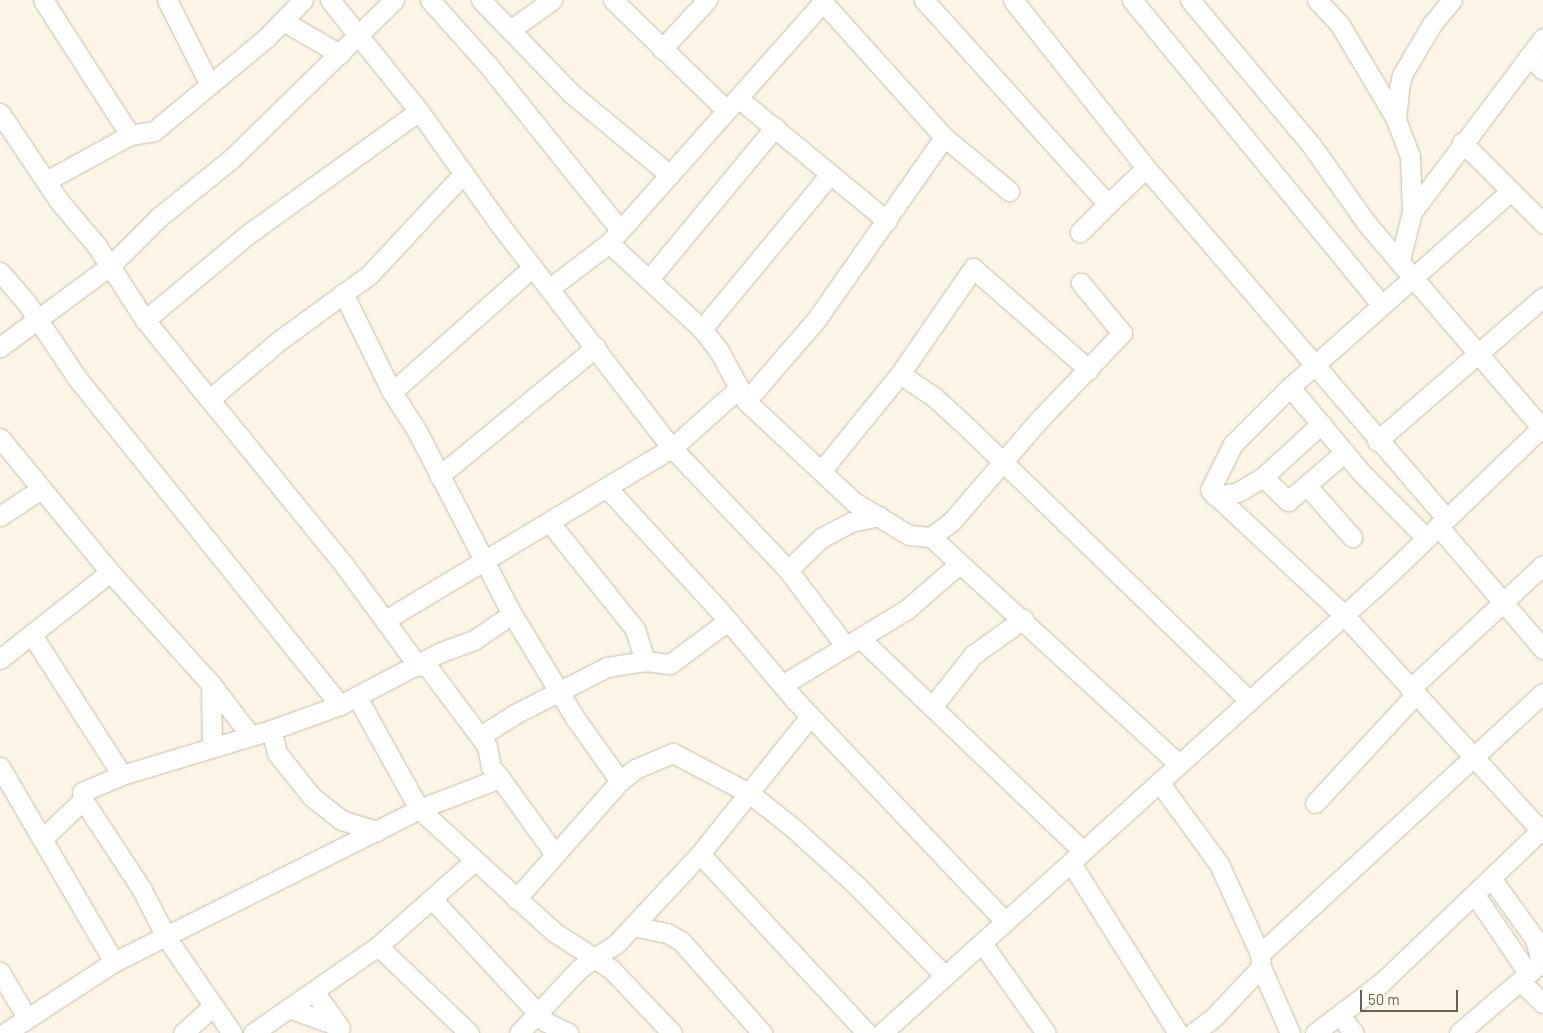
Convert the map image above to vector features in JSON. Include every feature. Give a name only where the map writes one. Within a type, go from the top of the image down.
[{"type":"street","points":[[43,0],[130,135]]},
{"type":"street","points":[[167,0],[209,83]]},
{"type":"street","points":[[46,181],[130,135],[154,132],[283,21],[304,0]]},
{"type":"street","points":[[330,0],[360,34],[419,111],[533,267],[672,448],[788,570],[854,643],[932,707],[1077,857],[1178,1033]]},
{"type":"street","points":[[0,347],[36,323],[110,266],[159,217],[230,160],[394,0]]},
{"type":"street","points":[[430,0],[488,65],[614,236],[650,278],[702,328],[719,351],[742,395],[854,502],[909,534],[931,537],[959,564],[1023,618],[1179,764]]},
{"type":"street","points":[[481,0],[585,106],[670,174]]},
{"type":"street","points":[[510,30],[552,0]]},
{"type":"street","points":[[612,0],[662,48],[732,104],[775,127],[887,221]]},
{"type":"street","points":[[662,48],[707,0]]},
{"type":"street","points":[[924,0],[1108,204]]},
{"type":"street","points":[[1014,0],[1146,168],[1316,364],[1377,441],[1436,528],[1543,649]]},
{"type":"street","points":[[1132,0],[1382,305]]},
{"type":"street","points":[[882,1033],[944,975],[1006,922],[1344,616],[1543,427],[1416,277],[1367,224],[1312,146],[1190,0]]},
{"type":"street","points":[[1317,0],[1340,25],[1396,119],[1410,156],[1412,212],[1400,260]]},
{"type":"street","points":[[1396,119],[1402,75],[1432,24],[1452,0]]},
{"type":"street","points":[[550,288],[614,236],[823,1],[944,137],[1009,191]]},
{"type":"street","points":[[283,21],[340,54]]},
{"type":"street","points":[[1412,212],[1462,142],[1543,38]]},
{"type":"street","points":[[1528,56],[1543,70]]},
{"type":"street","points":[[145,320],[247,235],[419,111]]},
{"type":"street","points":[[0,113],[46,181],[110,266],[145,320],[211,398],[480,736],[500,778],[554,853]]},
{"type":"street","points":[[650,278],[775,127]]},
{"type":"street","points":[[387,619],[608,489],[672,448],[742,395],[816,320],[944,137]]},
{"type":"street","points":[[1462,142],[1543,223]]},
{"type":"street","points":[[1080,232],[1146,168]]},
{"type":"street","points":[[211,398],[391,254],[464,173]]},
{"type":"street","points":[[702,328],[830,174]]},
{"type":"street","points":[[1315,1033],[1340,1016],[1474,895],[1542,830],[1473,759],[1344,616],[1255,528],[1210,490],[1233,444],[1290,387],[1511,191]]},
{"type":"street","points":[[392,392],[533,267]]},
{"type":"street","points":[[822,470],[900,374],[973,268],[1089,370]]},
{"type":"street","points":[[0,272],[26,302],[36,323],[77,378],[348,701],[419,809],[473,862],[516,899],[575,948],[594,957],[611,969],[672,1033]]},
{"type":"street","points":[[931,537],[952,521],[1003,462],[1122,333],[1081,283]]},
{"type":"street","points":[[344,293],[392,392],[512,614],[560,692],[620,782]]},
{"type":"street","points":[[1377,441],[1481,353],[1543,297]]},
{"type":"street","points":[[439,476],[596,347]]},
{"type":"street","points":[[900,374],[933,396],[1250,700]]},
{"type":"street","points":[[1290,387],[1345,452],[1436,528]]},
{"type":"street","points":[[1215,496],[1238,492],[1263,477],[1321,424]]},
{"type":"street","points":[[0,438],[110,572],[211,684],[250,735]]},
{"type":"street","points":[[1263,477],[1288,502],[1308,487],[1345,452]]},
{"type":"street","points":[[1308,487],[1352,537]]},
{"type":"street","points":[[0,516],[41,489]]},
{"type":"street","points":[[608,489],[728,621],[810,716],[1006,922]]},
{"type":"street","points":[[788,570],[821,538],[851,522],[879,516]]},
{"type":"street","points":[[550,523],[635,629],[645,661]]},
{"type":"street","points":[[782,685],[854,643],[917,602],[959,564]]},
{"type":"street","points":[[1315,803],[1413,692],[1502,602],[1543,565]]},
{"type":"street","points":[[0,659],[110,572]]},
{"type":"street","points":[[232,1033],[212,1007],[166,937],[141,888],[83,800],[81,794],[85,790],[122,775],[212,746],[271,730],[348,701],[474,640],[512,614]]},
{"type":"street","points":[[932,707],[973,655],[1023,618]]},
{"type":"street","points":[[480,736],[513,715],[607,667],[645,661],[670,664],[728,621]]},
{"type":"street","points":[[32,635],[122,775]]},
{"type":"street","points":[[211,684],[212,746]]},
{"type":"street","points":[[1193,1033],[1214,1017],[1260,960],[1543,692]]},
{"type":"street","points":[[519,1033],[579,969],[617,943],[700,854],[810,716]]},
{"type":"street","points":[[271,730],[277,753],[312,797],[341,820],[377,831]]},
{"type":"street","points":[[516,899],[554,853],[620,782],[635,769],[672,753],[749,793],[855,884],[944,975]]},
{"type":"street","points":[[5,1033],[114,962],[419,809],[500,778]]},
{"type":"street","points":[[3,779],[42,839],[114,962]]},
{"type":"street","points":[[1159,782],[1218,864],[1290,1033]]},
{"type":"street","points":[[42,839],[83,800]]},
{"type":"street","points":[[700,854],[867,1033]]},
{"type":"street","points":[[253,1033],[378,946],[473,862]]},
{"type":"street","points":[[1459,1033],[1533,970],[1539,939],[1491,878]]},
{"type":"street","points":[[1474,895],[1533,970],[1543,1003]]},
{"type":"street","points":[[432,899],[538,1014],[569,1033]]},
{"type":"street","points":[[653,905],[674,936],[762,1033]]},
{"type":"street","points":[[633,926],[674,936]]},
{"type":"street","points":[[611,969],[617,943]]},
{"type":"street","points":[[982,943],[1046,1033]]},
{"type":"street","points":[[378,946],[469,1033]]},
{"type":"street","points":[[575,948],[579,969]]},
{"type":"street","points":[[0,972],[27,1018]]},
{"type":"street","points":[[314,991],[341,1030]]},
{"type":"street","points":[[184,1033],[212,1007]]},
{"type":"street","points":[[289,1008],[341,1030]]},
{"type":"street","points":[[1479,1033],[1483,1012]]},
{"type":"street","points":[[1340,1016],[1354,1033]]}]
